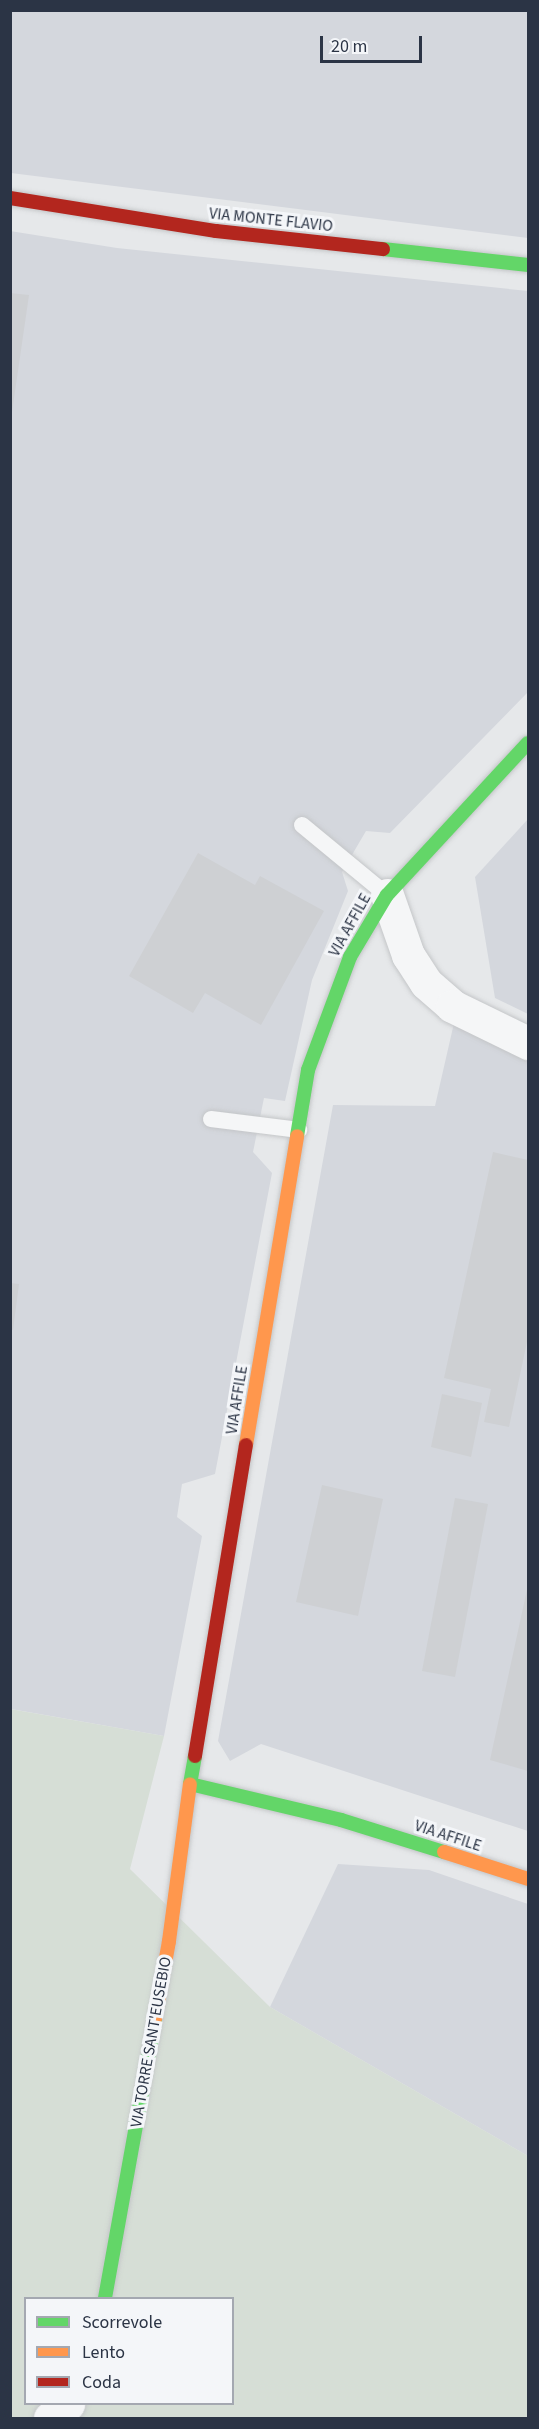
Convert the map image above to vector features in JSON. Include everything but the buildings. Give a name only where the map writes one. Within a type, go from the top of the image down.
[{"type":"street","name":"VIA MONTE FLAVIO","points":[[10,198],[216,231],[528,265]]},
{"type":"street","name":"VIA AFFILE","points":[[528,743],[387,894],[350,957],[335,989],[308,1070],[190,1784],[341,1820],[528,1879]]},
{"type":"street","points":[[387,894],[408,955],[426,983],[452,1006],[528,1043]]},
{"type":"street","name":"VIA TORRE SANT'EUSEBIO","points":[[105,2297],[169,1941],[190,1784]]},
{"type":"street","points":[[50,2418],[66,2405]]},
{"type":"lane","points":[[302,825],[387,894]]},
{"type":"lane","points":[[211,1119],[299,1130]]},
{"type":"shaded area","points":[[11,10],[528,11],[528,238],[11,173]]},
{"type":"shaded area","points":[[10,231],[117,248],[528,291],[528,692],[390,833],[366,831],[342,872],[348,891],[312,980],[285,1101],[264,1098],[253,1152],[272,1173],[215,1474],[182,1484],[177,1517],[202,1536],[164,1736],[11,1709]]},
{"type":"shaded area","points":[[528,819],[528,1014],[495,998],[475,877]]},
{"type":"shaded area","points":[[454,1023],[528,1060],[528,1831],[261,1744],[230,1761],[218,1741],[333,1105],[435,1106]]},
{"type":"shaded area","points":[[10,1709],[164,1736],[130,1869],[270,2007],[528,2156],[528,2418],[11,2418]]},
{"type":"shaded area","points":[[338,1864],[429,1870],[528,1904],[528,2156],[270,2007]]},
{"type":"traffic: fast","points":[[383,249],[528,265]]},
{"type":"traffic: fast","points":[[297,1136],[308,1070],[350,957],[387,895],[528,743]]},
{"type":"traffic: fast","points":[[195,1756],[190,1784],[341,1820],[444,1852]]},
{"type":"traffic: fast","points":[[105,2297],[155,2019]]},
{"type":"traffic: slow","points":[[246,1445],[297,1136]]},
{"type":"traffic: slow","points":[[155,2019],[169,1941],[190,1784]]},
{"type":"traffic: slow","points":[[444,1852],[528,1879]]},
{"type":"traffic: jam","points":[[10,198],[216,231],[383,249]]},
{"type":"traffic: jam","points":[[195,1756],[246,1445]]}]
